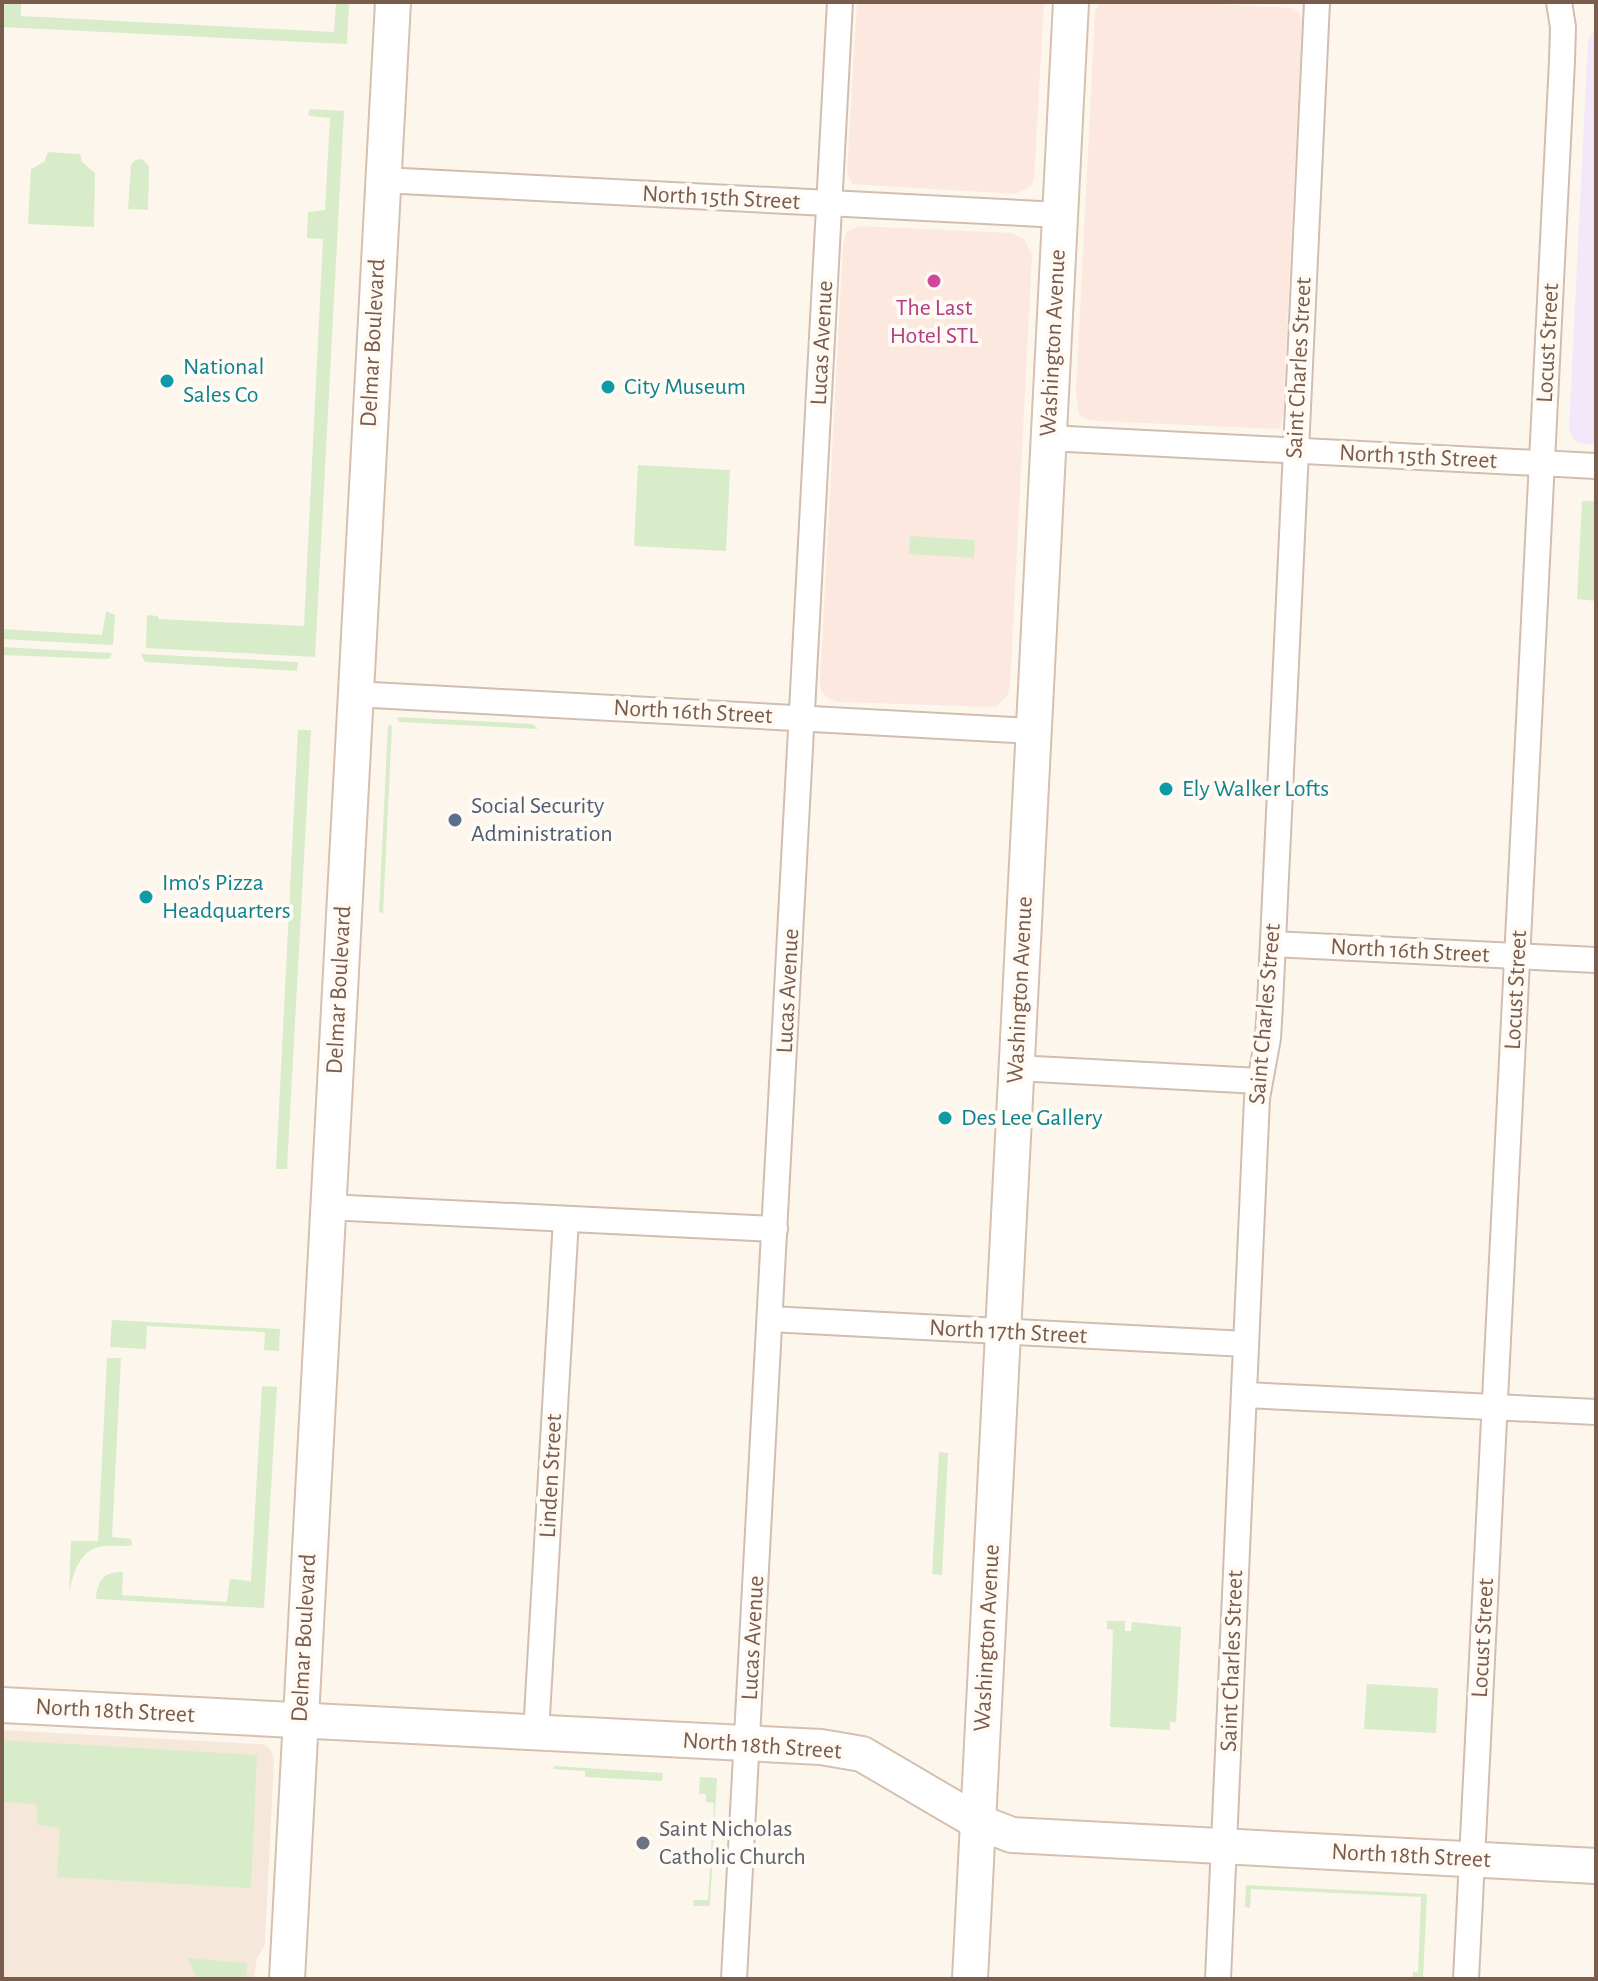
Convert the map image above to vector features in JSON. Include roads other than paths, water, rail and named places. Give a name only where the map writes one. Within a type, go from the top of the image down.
[{"type":"street","name":"Delmar Boulevard","points":[[287,1979],[393,2]]},
{"type":"street","name":"Lucas Avenue","points":[[734,1979],[840,2]]},
{"type":"street","name":"Washington Avenue","points":[[970,1979],[1071,2]]},
{"type":"street","name":"Saint Charles Street","points":[[1218,1979],[1259,1081],[1268,1038],[1317,2]]},
{"type":"street","name":"Locust Street","points":[[1466,1979],[1563,51],[1559,2]]},
{"type":"street","name":"North 15th Street","points":[[382,180],[1060,215]]},
{"type":"street","name":"North 15th Street","points":[[1048,438],[1596,466]]},
{"type":"street","name":"North 16th Street","points":[[354,694],[1033,731]]},
{"type":"street","name":"North 16th Street","points":[[1273,944],[1596,960]]},
{"type":"street","points":[[1016,1068],[1259,1081]]},
{"type":"street","points":[[327,1207],[775,1229]]},
{"type":"street","name":"Linden Street","points":[[536,1733],[566,1219]]},
{"type":"street","name":"North 17th Street","points":[[770,1319],[1246,1344]]},
{"type":"street","points":[[1244,1395],[1596,1412]]},
{"type":"street","name":"North 18th Street","points":[[2,1705],[821,1747],[862,1754],[978,1822],[993,1829],[1029,1837],[1596,1866]]},
{"type":"place","name":"The Last Hotel STL","points":[[934,281]]},
{"type":"place","name":"National Sales Co","points":[[167,381]]},
{"type":"place","name":"City Museum","points":[[608,387]]},
{"type":"place","name":"Ely Walker Lofts","points":[[1166,789]]},
{"type":"place","name":"Social Security Administration","points":[[455,820]]},
{"type":"place","name":"Imo's Pizza Headquarters","points":[[146,897]]},
{"type":"place","name":"Des Lee Gallery","points":[[945,1118]]},
{"type":"place","name":"Saint Nicholas Catholic Church","points":[[643,1843]]}]
